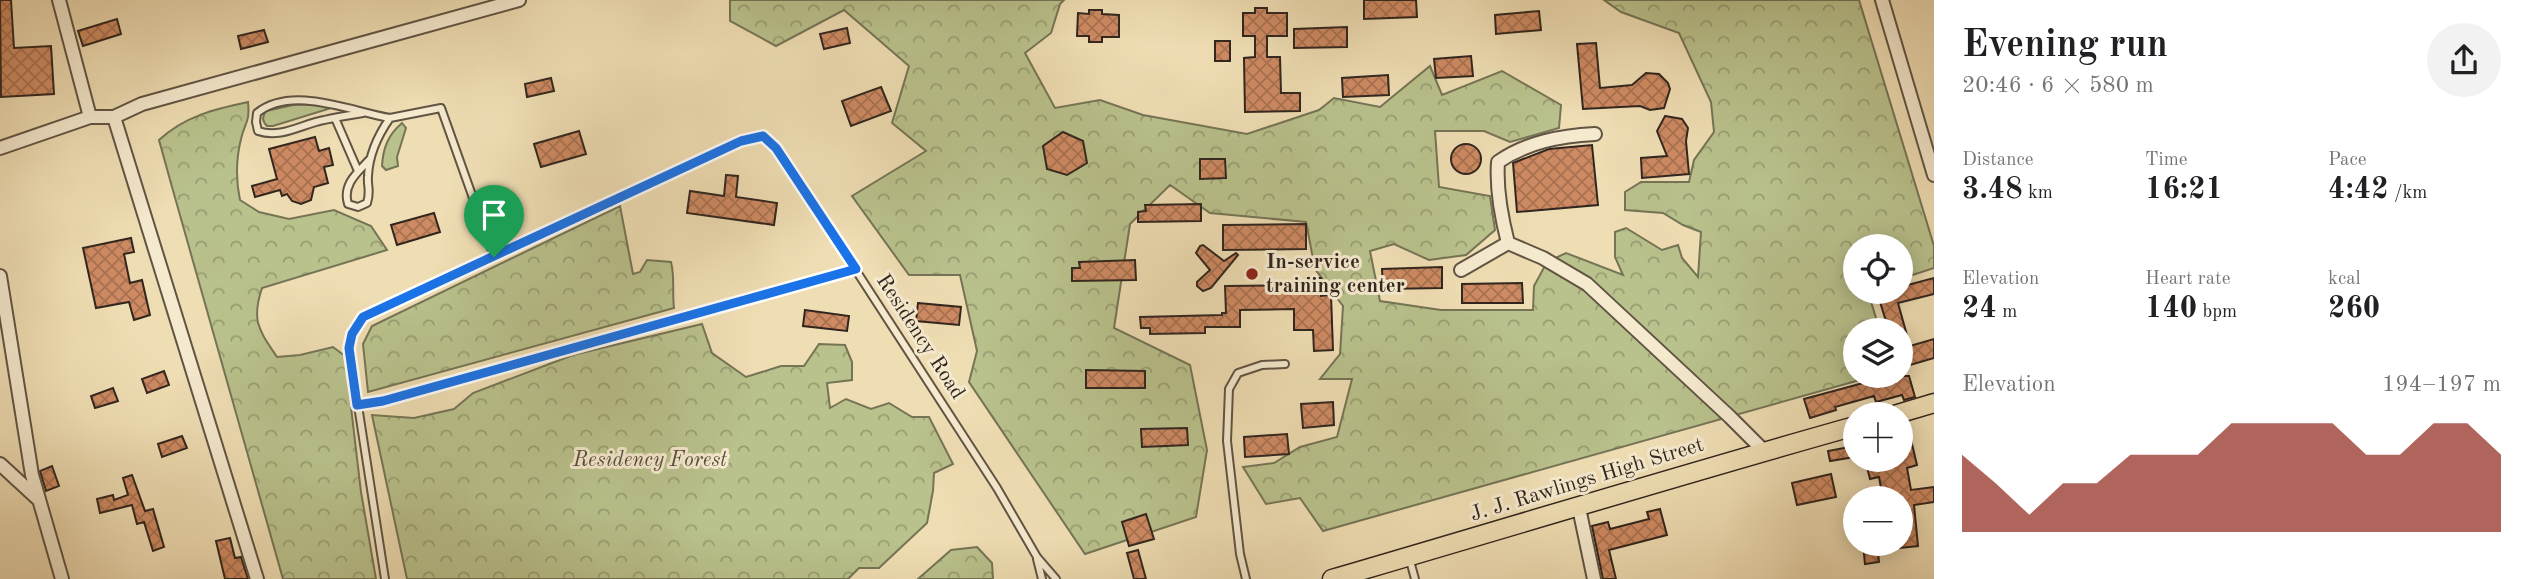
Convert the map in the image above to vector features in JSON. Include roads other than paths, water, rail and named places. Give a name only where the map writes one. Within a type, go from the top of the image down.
[{"type":"main road","points":[[1913,409],[1934,403]]},
{"type":"main road","name":"J. J. Rawlings High Street","points":[[1332,579],[1843,429]]},
{"type":"street","points":[[59,0],[90,117]]},
{"type":"street","points":[[0,148],[90,117],[114,117],[142,104],[486,5],[519,0]]},
{"type":"street","points":[[1882,0],[1934,175]]},
{"type":"street","points":[[114,117],[257,579]]},
{"type":"street","points":[[1508,243],[1500,215],[1498,162],[1517,150],[1539,143],[1564,136],[1595,134]]},
{"type":"street","points":[[1461,270],[1508,243]]},
{"type":"street","points":[[1508,243],[1543,258],[1587,284],[1764,452]]},
{"type":"street","points":[[0,276],[29,462],[62,579]]},
{"type":"street","points":[[0,464],[38,499]]},
{"type":"street","points":[[1579,508],[1594,579]]},
{"type":"lane","points":[[363,113],[268,135],[258,131],[256,122],[257,113],[264,107],[317,99],[363,113],[390,117],[441,108],[494,257]]},
{"type":"lane","points":[[370,159],[349,183],[345,195],[348,204],[358,207],[367,203],[371,191],[367,179],[370,159],[380,131],[390,117]]},
{"type":"lane","points":[[335,118],[358,171]]},
{"type":"lane","name":"Residency Road","points":[[385,579],[349,348],[352,334],[363,317],[741,141],[763,136],[776,148],[997,488],[1037,557],[1056,579]]},
{"type":"lane","points":[[357,405],[383,401],[856,269]]},
{"type":"lane","points":[[1247,579],[1240,554],[1227,441],[1228,389],[1238,373],[1262,365],[1285,364]]},
{"type":"lane","name":"Residency Road","points":[[1037,557],[1042,579]]},
{"type":"lane","points":[[1409,557],[1415,579]]},
{"type":"place","name":"In-service training center","points":[[1252,274]]},
{"type":"park label","name":"Residency Forest","points":[[650,460]]}]
